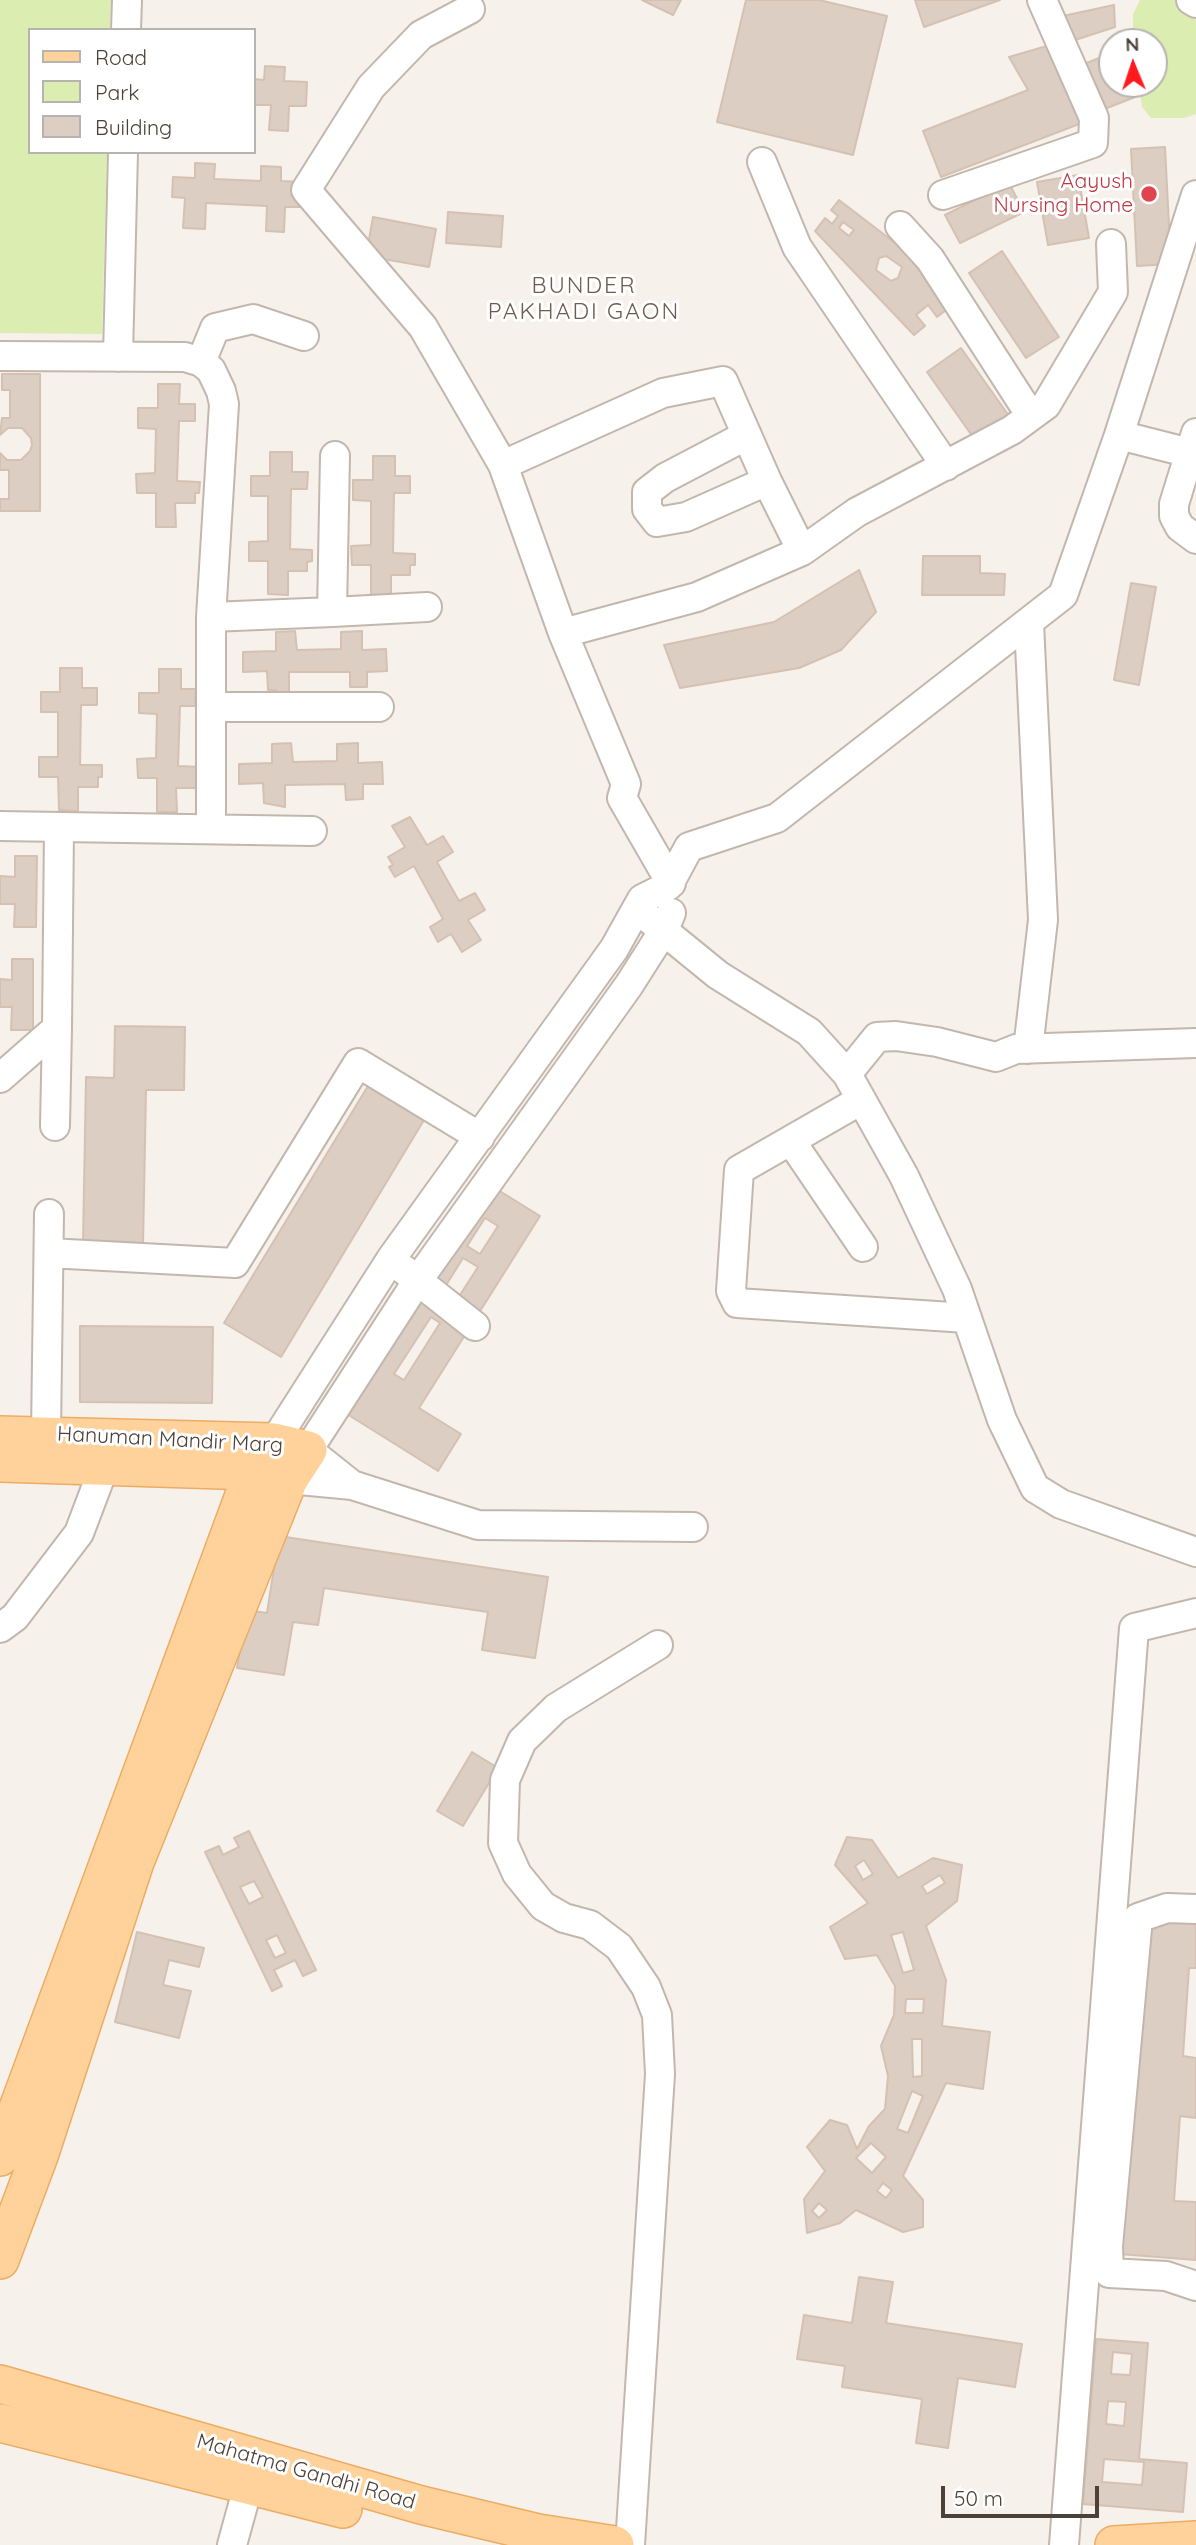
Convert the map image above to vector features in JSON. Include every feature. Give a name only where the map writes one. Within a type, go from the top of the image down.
[{"type":"main road","name":"Hanuman Mandir Marg","points":[[0,1435],[46,1434],[171,1453],[281,1460]]},
{"type":"main road","name":"Hanuman Mandir Marg","points":[[0,1463],[104,1467],[171,1453]]},
{"type":"main road","points":[[1,2148],[281,1460]]},
{"type":"main road","points":[[0,2260],[39,2156],[135,1862],[281,1460]]},
{"type":"main road","name":"Mahatma Gandhi Road","points":[[0,2384],[252,2472],[482,2545]]},
{"type":"main road","name":"Mahatma Gandhi Road","points":[[0,2423],[447,2511],[538,2533],[615,2545]]},
{"type":"main road","points":[[1114,2545],[1196,2540]]},
{"type":"street","points":[[126,28],[127,0]]},
{"type":"street","points":[[943,195],[1093,143],[1094,118],[1042,0]]},
{"type":"street","points":[[1191,0],[1196,3]]},
{"type":"street","points":[[470,9],[421,35],[371,87],[306,190],[423,327],[503,465],[563,634],[626,784],[622,798],[673,878]]},
{"type":"street","points":[[118,357],[123,154]]},
{"type":"street","points":[[762,162],[797,247],[946,466]]},
{"type":"street","points":[[281,1460],[418,1280],[567,1073],[664,930],[671,916],[673,878],[689,847],[777,818],[1063,595],[1119,435],[1196,195]]},
{"type":"street","points":[[900,226],[930,259],[1031,416]]},
{"type":"street","points":[[563,634],[696,597],[802,551],[857,512],[1012,430],[1046,405],[1113,292],[1111,244]]},
{"type":"street","points":[[201,362],[215,328],[253,319],[304,336]]},
{"type":"street","points":[[0,356],[166,355],[201,362],[211,370],[223,404],[211,617],[211,830]]},
{"type":"street","points":[[503,465],[663,393],[723,380],[767,481],[802,551]]},
{"type":"street","points":[[747,435],[665,478],[647,492],[647,509],[657,522],[686,517],[767,481]]},
{"type":"street","points":[[1119,435],[1193,443],[1174,504],[1174,516],[1180,527],[1196,539]]},
{"type":"street","points":[[332,612],[335,456]]},
{"type":"street","points":[[211,617],[427,607]]},
{"type":"street","points":[[1028,623],[1043,920],[1028,1049]]},
{"type":"street","points":[[211,707],[379,707]]},
{"type":"street","points":[[0,827],[312,831]]},
{"type":"street","points":[[55,1126],[59,827]]},
{"type":"street","points":[[281,1460],[391,1259],[614,949],[642,899],[673,878]]},
{"type":"street","points":[[637,909],[718,975],[809,1032],[846,1074],[904,1176],[957,1289],[1002,1420],[1035,1488],[1061,1504],[1196,1552]]},
{"type":"street","points":[[0,1078],[57,1028]]},
{"type":"street","points":[[846,1074],[877,1037],[896,1036],[937,1042],[996,1057],[1017,1049],[1196,1043]]},
{"type":"street","points":[[49,1252],[234,1263],[358,1063],[480,1137]]},
{"type":"street","points":[[861,1100],[739,1170],[732,1291],[737,1303],[967,1318]]},
{"type":"street","points":[[791,1140],[863,1247]]},
{"type":"street","points":[[46,1434],[49,1214]]},
{"type":"street","points":[[391,1259],[475,1326]]},
{"type":"street","name":"Hanuman Mandir Marg","points":[[281,1460],[478,1525],[693,1527]]},
{"type":"street","points":[[0,1628],[15,1617],[79,1533],[104,1467]]},
{"type":"street","points":[[1064,2545],[1088,2194],[1134,1628],[1196,1613]]},
{"type":"street","points":[[630,2545],[660,2074],[657,2015],[646,1987],[619,1947],[590,1925],[564,1918],[543,1906],[517,1874],[503,1843],[505,1780],[522,1741],[556,1708],[658,1645]]},
{"type":"street","points":[[1196,1909],[1167,1908],[1138,1918],[1108,2246],[1109,2273],[1166,2276],[1196,2286]]},
{"type":"street","points":[[1,2148],[39,2156]]},
{"type":"street","points":[[232,2545],[252,2472]]},
{"type":"green space","points":[[0,0],[111,0],[110,28],[28,28],[28,154],[107,154],[102,334],[0,333]]},
{"type":"green space","points":[[1140,0],[1179,0],[1196,10],[1196,114],[1184,118],[1151,118],[1142,107],[1141,98],[1168,98],[1168,28],[1133,28],[1133,14]]},
{"type":"building","points":[[642,0],[681,0],[673,15]]},
{"type":"building","points":[[746,0],[819,0],[887,16],[853,155],[717,122]]},
{"type":"building","points":[[915,0],[1000,0],[924,27]]},
{"type":"building","points":[[1114,5],[1115,27],[1098,28],[1098,33],[1072,41],[1063,16]]},
{"type":"building","points":[[1057,43],[1087,121],[941,177],[923,131],[1028,90],[1009,57]]},
{"type":"building","points":[[1098,58],[1098,98],[1132,98],[1102,110],[1084,64]]},
{"type":"building","points":[[265,66],[285,67],[284,81],[307,82],[306,106],[289,106],[288,131],[269,130],[271,105],[256,105],[256,79],[264,80]]},
{"type":"building","points":[[1165,147],[1171,264],[1137,266],[1131,149]]},
{"type":"building","points":[[195,163],[215,164],[214,179],[261,181],[261,166],[281,167],[281,181],[303,182],[302,207],[285,207],[284,232],[266,231],[267,206],[206,203],[205,229],[183,228],[185,198],[172,197],[173,177],[195,178]]},
{"type":"building","points":[[1078,175],[1089,238],[1048,245],[1037,182]]},
{"type":"building","points":[[1009,183],[1024,212],[960,243],[945,215]]},
{"type":"building","points":[[839,200],[903,249],[950,307],[937,317],[928,305],[916,315],[925,326],[914,335],[815,231],[825,218],[832,224],[838,216],[831,210]],"holes":[[[843,222],[854,230],[849,236],[839,228]],[[886,256],[902,267],[898,278],[891,281],[876,270],[879,258]]]},
{"type":"building","points":[[448,212],[503,216],[501,247],[446,243]]},
{"type":"building","points":[[373,217],[436,229],[429,267],[366,256]]},
{"type":"building","points":[[1002,251],[1059,337],[1026,358],[969,273]]},
{"type":"building","points":[[961,348],[1009,416],[975,440],[927,372]]},
{"type":"building","points":[[2,374],[40,374],[40,511],[0,511],[0,499],[9,499],[9,470],[0,470],[0,453],[7,460],[21,460],[32,445],[31,438],[22,428],[8,428],[0,435],[2,418],[10,418],[10,390],[2,390]]},
{"type":"building","points":[[158,384],[180,384],[179,404],[195,404],[195,421],[179,421],[177,481],[200,482],[199,493],[195,493],[195,503],[175,503],[176,527],[156,527],[156,493],[137,493],[136,474],[155,473],[156,429],[138,428],[138,408],[158,408]]},
{"type":"building","points":[[270,452],[292,452],[292,472],[308,472],[307,489],[291,489],[290,549],[312,550],[312,561],[307,562],[307,571],[288,571],[288,595],[268,594],[268,561],[249,561],[249,542],[268,541],[268,496],[251,496],[251,476],[270,476]]},
{"type":"building","points":[[373,456],[395,456],[395,476],[410,476],[410,493],[394,493],[393,553],[415,554],[415,565],[410,565],[410,575],[391,575],[391,599],[371,599],[371,565],[352,565],[351,546],[371,545],[371,501],[353,500],[353,480],[373,480]]},
{"type":"building","points":[[923,556],[980,556],[980,573],[1005,574],[1004,595],[922,595]]},
{"type":"building","points":[[859,570],[876,612],[841,650],[799,668],[680,688],[664,645],[774,622]]},
{"type":"building","points":[[1131,583],[1156,587],[1139,685],[1114,680]]},
{"type":"building","points":[[295,631],[297,650],[341,649],[341,632],[362,631],[362,650],[386,649],[387,671],[367,672],[367,687],[350,687],[350,672],[289,672],[289,694],[278,695],[277,690],[268,690],[267,671],[243,672],[243,652],[276,651],[276,632]]},
{"type":"building","points":[[60,668],[82,668],[82,688],[97,688],[97,705],[81,705],[80,765],[102,765],[102,777],[98,777],[98,787],[78,787],[78,811],[59,810],[58,777],[39,777],[39,757],[58,757],[58,712],[41,712],[41,692],[60,692]]},
{"type":"building","points":[[159,669],[181,669],[181,689],[196,689],[195,706],[180,706],[178,766],[201,767],[200,778],[196,779],[196,788],[176,788],[177,812],[157,812],[157,778],[138,778],[137,759],[156,758],[157,714],[139,713],[139,693],[159,693]]},
{"type":"building","points":[[291,743],[293,762],[337,761],[337,744],[358,743],[358,763],[382,762],[383,784],[363,784],[363,799],[346,800],[345,784],[285,785],[285,807],[264,803],[263,783],[239,784],[239,764],[272,763],[272,744]]},
{"type":"building","points":[[410,817],[427,845],[443,836],[453,852],[437,862],[459,901],[475,893],[485,910],[468,920],[481,940],[462,952],[451,934],[438,942],[430,927],[443,919],[414,866],[395,877],[389,867],[393,865],[388,857],[405,847],[392,826]]},
{"type":"building","points":[[15,856],[37,856],[36,927],[14,927],[15,904],[0,904],[0,876],[15,877]]},
{"type":"building","points":[[12,959],[33,959],[33,1030],[11,1030],[12,1007],[0,1007],[0,979],[12,980]]},
{"type":"building","points":[[115,1026],[185,1027],[184,1090],[146,1090],[143,1245],[83,1244],[86,1077],[114,1078]]},
{"type":"building","points":[[371,1081],[427,1115],[281,1357],[224,1323]]},
{"type":"building","points":[[490,1185],[540,1216],[419,1408],[461,1434],[438,1471],[347,1414]],"holes":[[[485,1218],[498,1226],[480,1254],[467,1246]],[[463,1258],[478,1267],[447,1315],[433,1306]],[[431,1317],[440,1323],[404,1380],[394,1374]]]},
{"type":"building","points":[[80,1326],[213,1327],[212,1403],[80,1402]]},
{"type":"building","points":[[279,1536],[548,1577],[535,1658],[482,1650],[488,1612],[324,1588],[318,1625],[293,1622],[284,1675],[237,1668],[246,1610],[267,1613]]},
{"type":"building","points":[[472,1752],[498,1768],[463,1826],[437,1811]]},
{"type":"building","points":[[249,1831],[316,1970],[303,1976],[295,1960],[274,1970],[282,1986],[272,1991],[205,1852],[219,1846],[223,1855],[239,1847],[234,1838]],"holes":[[[254,1881],[263,1897],[249,1904],[240,1887]],[[277,1935],[286,1953],[275,1958],[266,1940]]]},
{"type":"building","points":[[847,1837],[872,1840],[898,1878],[933,1858],[962,1865],[957,1901],[926,1926],[946,1980],[942,2026],[990,2032],[983,2089],[946,2083],[903,2176],[923,2200],[923,2227],[903,2232],[856,2210],[840,2223],[807,2233],[804,2199],[825,2171],[807,2147],[830,2120],[847,2125],[857,2149],[869,2126],[885,2109],[888,2076],[881,2046],[894,2015],[895,1986],[877,1955],[845,1959],[830,1927],[868,1903],[835,1865]],"holes":[[[864,1860],[873,1874],[863,1880],[855,1866]],[[940,1875],[945,1883],[927,1894],[922,1886]],[[903,1932],[914,1970],[903,1973],[891,1935]],[[906,1999],[924,1999],[923,2013],[905,2013]],[[912,2039],[922,2039],[922,2076],[913,2077]],[[912,2091],[923,2096],[908,2133],[897,2129]],[[871,2143],[886,2157],[872,2173],[856,2158]],[[883,2183],[892,2190],[886,2198],[877,2191]],[[819,2203],[827,2210],[819,2218],[812,2211]]]},
{"type":"building","points":[[1145,1918],[1196,1922],[1196,1968],[1189,1968],[1183,2056],[1196,2058],[1196,2118],[1180,2116],[1174,2201],[1196,2202],[1196,2260],[1119,2254]]},
{"type":"building","points":[[137,1932],[204,1948],[199,1967],[169,1960],[163,1985],[191,1991],[179,2038],[115,2022]]},
{"type":"building","points":[[859,2277],[893,2282],[886,2323],[1022,2344],[1015,2387],[958,2378],[948,2448],[916,2443],[922,2399],[842,2387],[845,2366],[797,2359],[804,2315],[852,2323]]},
{"type":"building","points":[[1096,2339],[1148,2343],[1139,2459],[1187,2463],[1183,2512],[1083,2504]],"holes":[[[1113,2352],[1132,2354],[1130,2375],[1111,2374]],[[1108,2401],[1126,2402],[1124,2426],[1106,2424]],[[1104,2459],[1144,2462],[1142,2485],[1102,2482]]]},
{"type":"place","name":"Aayush Nursing Home","points":[[1149,194]]},
{"type":"district","name":"BUNDER PAKHADI GAON","points":[[584,299]]}]
